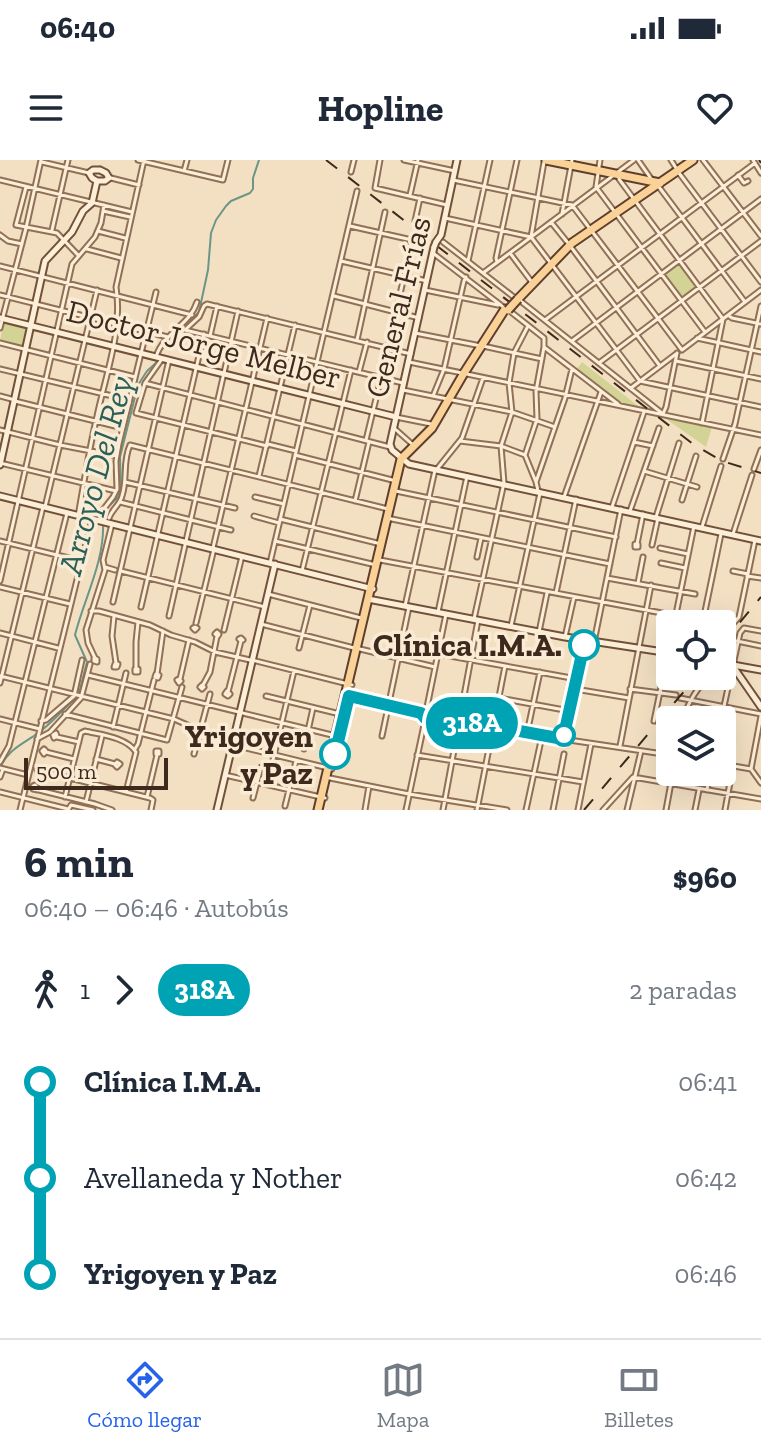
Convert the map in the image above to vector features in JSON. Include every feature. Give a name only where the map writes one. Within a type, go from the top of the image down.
[{"type":"main road","points":[[545,160],[656,182]]},
{"type":"main road","points":[[320,810],[402,460],[434,425],[505,308],[568,244],[691,160]]},
{"type":"main road","points":[[517,298],[550,263]]},
{"type":"main road","points":[[378,563],[402,460],[434,429],[450,399]]},
{"type":"main road","points":[[359,649],[370,599]]},
{"type":"main road","points":[[323,798],[347,696]]},
{"type":"street","points":[[52,232],[68,160]]},
{"type":"street","points":[[100,170],[103,160]]},
{"type":"street","points":[[138,160],[223,180],[228,160]]},
{"type":"street","points":[[184,171],[187,160]]},
{"type":"street","points":[[351,172],[354,160]]},
{"type":"street","points":[[380,160],[375,188],[447,205]]},
{"type":"street","points":[[404,160],[455,171]]},
{"type":"street","name":"General Frías","points":[[402,460],[390,447],[457,160]]},
{"type":"street","points":[[468,261],[490,160]]},
{"type":"street","points":[[497,262],[517,160]]},
{"type":"street","points":[[531,237],[545,160]]},
{"type":"street","points":[[600,160],[596,187],[705,332]]},
{"type":"street","points":[[671,160],[761,282]]},
{"type":"street","points":[[599,363],[761,239],[703,160]]},
{"type":"street","points":[[0,328],[41,161],[89,173],[100,170],[109,178]]},
{"type":"street","points":[[78,516],[95,421],[118,324],[116,287],[144,161]]},
{"type":"street","points":[[483,273],[632,161],[656,182],[745,302]]},
{"type":"street","points":[[545,320],[754,161],[761,173]]},
{"type":"street","points":[[409,196],[417,162]]},
{"type":"street","points":[[562,214],[572,163]]},
{"type":"street","points":[[89,173],[97,181],[109,178],[139,185]]},
{"type":"street","points":[[617,174],[723,319],[702,423]]},
{"type":"street","points":[[738,175],[744,183],[748,181]]},
{"type":"street","points":[[0,180],[133,212]]},
{"type":"street","points":[[453,180],[573,206],[682,350]]},
{"type":"street","points":[[97,181],[92,202],[83,211],[76,227],[46,259],[0,464],[116,491]]},
{"type":"street","points":[[26,187],[16,225],[57,233],[79,256]]},
{"type":"street","points":[[217,810],[268,594],[275,541],[357,191]]},
{"type":"street","points":[[415,221],[420,198]]},
{"type":"street","points":[[572,341],[761,199]]},
{"type":"street","points":[[0,581],[72,264],[87,249],[98,231],[104,205]]},
{"type":"street","points":[[103,211],[131,218]]},
{"type":"street","points":[[357,340],[385,212]]},
{"type":"street","points":[[445,218],[531,237],[640,381],[761,407]]},
{"type":"street","points":[[551,222],[660,366]]},
{"type":"street","points":[[349,226],[413,238],[388,348]]},
{"type":"street","points":[[98,231],[126,239]]},
{"type":"street","points":[[0,235],[8,241],[22,244]]},
{"type":"street","points":[[437,246],[468,261],[663,414]]},
{"type":"street","points":[[437,246],[466,277],[544,338],[536,389],[536,420],[525,455],[539,491],[511,626]]},
{"type":"street","points":[[87,249],[122,258]]},
{"type":"street","points":[[510,253],[531,281]]},
{"type":"street","points":[[341,261],[427,281]]},
{"type":"street","points":[[0,266],[192,315]]},
{"type":"street","points":[[433,396],[444,369],[466,277]]},
{"type":"street","points":[[0,683],[97,290]]},
{"type":"street","points":[[425,290],[505,308]]},
{"type":"street","points":[[631,388],[761,290]]},
{"type":"street","points":[[100,521],[103,510],[116,491],[117,456],[156,292]]},
{"type":"street","points":[[0,295],[168,337]]},
{"type":"street","points":[[333,295],[419,318]]},
{"type":"street","points":[[113,602],[162,388],[160,345],[192,315],[197,302]]},
{"type":"street","points":[[411,354],[207,304],[185,330],[359,372],[433,396],[512,412],[555,427]]},
{"type":"street","points":[[210,336],[217,306]]},
{"type":"street","points":[[723,459],[740,402],[761,306]]},
{"type":"street","points":[[169,616],[238,311]]},
{"type":"street","points":[[728,315],[759,324]]},
{"type":"street","name":"Doctor Jorge Melber","points":[[1,318],[396,417]]},
{"type":"street","points":[[196,623],[267,318]]},
{"type":"street","points":[[259,476],[295,325]]},
{"type":"street","points":[[443,810],[471,660],[482,580],[504,484],[501,446],[512,412],[509,383],[514,353],[528,326]]},
{"type":"street","points":[[415,333],[542,359]]},
{"type":"street","points":[[141,607],[204,334]]},
{"type":"street","points":[[697,338],[761,352]]},
{"type":"street","points":[[359,372],[367,342]]},
{"type":"street","points":[[0,343],[135,377]]},
{"type":"street","points":[[544,347],[621,406]]},
{"type":"street","points":[[663,414],[677,353]]},
{"type":"street","points":[[161,358],[160,365],[145,383],[135,412],[396,481]]},
{"type":"street","points":[[676,361],[761,379]]},
{"type":"street","points":[[409,362],[761,435]]},
{"type":"street","points":[[0,369],[129,400]]},
{"type":"street","points":[[536,482],[572,369]]},
{"type":"street","points":[[302,571],[351,370]]},
{"type":"street","points":[[355,501],[381,378]]},
{"type":"street","points":[[382,736],[428,498],[436,470],[460,441],[483,378]]},
{"type":"street","points":[[145,383],[390,447]]},
{"type":"street","points":[[564,497],[601,392]]},
{"type":"street","points":[[0,396],[123,428]]},
{"type":"street","points":[[612,507],[644,410]]},
{"type":"street","points":[[396,417],[434,425]]},
{"type":"street","points":[[394,428],[414,446]]},
{"type":"street","points":[[630,511],[659,428]]},
{"type":"street","points":[[0,430],[117,456]]},
{"type":"street","points":[[460,441],[501,446],[525,455]]},
{"type":"street","points":[[634,442],[653,446]]},
{"type":"street","points":[[652,545],[679,443]]},
{"type":"street","points":[[95,658],[86,634],[105,567],[103,560],[110,513],[120,502],[125,482],[124,464],[130,445],[355,501],[422,526],[610,564]]},
{"type":"street","points":[[754,469],[761,450]]},
{"type":"street","points":[[682,500],[696,456]]},
{"type":"street","points":[[402,460],[758,540],[736,621]]},
{"type":"street","points":[[702,527],[721,466]]},
{"type":"street","points":[[644,471],[697,487]]},
{"type":"street","points":[[733,534],[752,475]]},
{"type":"street","points":[[438,612],[467,476]]},
{"type":"street","points":[[125,482],[235,508]]},
{"type":"street","points":[[396,491],[616,537]]},
{"type":"street","points":[[0,496],[110,521],[131,529],[372,589]]},
{"type":"street","points":[[255,497],[284,504]]},
{"type":"street","points":[[556,593],[576,499]]},
{"type":"street","points":[[120,502],[231,530]]},
{"type":"street","points":[[594,642],[621,509]]},
{"type":"street","points":[[0,762],[16,723],[67,513]]},
{"type":"street","points":[[637,544],[643,514]]},
{"type":"street","points":[[254,516],[381,544]]},
{"type":"street","points":[[20,810],[92,519]]},
{"type":"street","points":[[677,610],[694,526]]},
{"type":"street","points":[[707,610],[721,532]]},
{"type":"street","points":[[477,557],[481,538]]},
{"type":"street","points":[[0,541],[81,561]]},
{"type":"street","points":[[275,541],[378,563],[656,612]]},
{"type":"street","points":[[660,548],[688,554]]},
{"type":"street","points":[[224,630],[242,556]]},
{"type":"street","points":[[638,583],[643,557]]},
{"type":"street","points":[[661,563],[685,568]]},
{"type":"street","points":[[105,567],[115,570]]},
{"type":"street","points":[[121,571],[265,607]]},
{"type":"street","points":[[733,571],[761,578]]},
{"type":"street","points":[[607,578],[695,594]]},
{"type":"street","points":[[619,748],[651,585]]},
{"type":"street","points":[[0,587],[70,604]]},
{"type":"street","points":[[539,632],[548,591]]},
{"type":"street","points":[[268,594],[364,619]]},
{"type":"street","points":[[565,637],[574,596]]},
{"type":"street","points":[[370,599],[565,637],[656,651]]},
{"type":"street","points":[[94,603],[99,611]]},
{"type":"street","points":[[299,648],[310,605]]},
{"type":"street","points":[[91,611],[141,622],[213,651],[350,685]]},
{"type":"street","points":[[421,713],[427,707],[446,614]]},
{"type":"street","points":[[116,617],[112,636],[116,663]]},
{"type":"street","points":[[136,669],[136,642],[141,622]]},
{"type":"street","points":[[261,624],[435,667]]},
{"type":"street","points":[[736,646],[744,628],[761,631]]},
{"type":"street","points":[[180,679],[195,630]]},
{"type":"street","points":[[157,674],[162,639],[166,632]]},
{"type":"street","points":[[0,633],[60,648]]},
{"type":"street","points":[[203,685],[210,672],[217,636]]},
{"type":"street","points":[[563,739],[585,640]]},
{"type":"street","points":[[228,692],[241,641]]},
{"type":"street","points":[[737,641],[760,645]]},
{"type":"street","points":[[439,654],[577,679]]},
{"type":"street","points":[[41,721],[74,694],[82,660]]},
{"type":"street","points":[[38,738],[50,732],[82,696],[90,664]]},
{"type":"street","points":[[478,808],[505,666]]},
{"type":"street","points":[[736,666],[761,670]]},
{"type":"street","points":[[272,764],[294,671]]},
{"type":"street","points":[[736,671],[761,707]]},
{"type":"street","points":[[527,733],[540,672]]},
{"type":"street","points":[[113,727],[126,673]]},
{"type":"street","points":[[88,675],[336,736]]},
{"type":"street","points":[[1,676],[174,719],[232,745],[330,768]]},
{"type":"street","points":[[126,792],[154,680]]},
{"type":"street","points":[[65,714],[167,740],[182,687]]},
{"type":"street","points":[[575,689],[629,698]]},
{"type":"street","points":[[630,689],[719,706]]},
{"type":"street","points":[[654,721],[660,690]]},
{"type":"street","points":[[688,706],[700,690]]},
{"type":"street","points":[[194,754],[210,694]]},
{"type":"street","points":[[266,696],[341,715]]},
{"type":"street","points":[[347,696],[421,713],[425,718]]},
{"type":"street","points":[[499,698],[570,711]]},
{"type":"street","points":[[427,707],[432,715]]},
{"type":"street","points":[[304,749],[313,708]]},
{"type":"street","points":[[736,710],[761,715],[751,769]]},
{"type":"street","points":[[425,718],[432,715],[656,753]]},
{"type":"street","points":[[406,810],[425,718]]},
{"type":"street","points":[[0,719],[40,729]]},
{"type":"street","points":[[65,797],[83,732],[126,741],[135,749]]},
{"type":"street","points":[[86,802],[102,735]]},
{"type":"street","points":[[526,810],[542,736]]},
{"type":"street","points":[[57,737],[79,742]]},
{"type":"street","points":[[578,810],[591,744]]},
{"type":"street","points":[[627,810],[641,751]]},
{"type":"street","points":[[46,752],[74,759]]},
{"type":"street","points":[[553,810],[564,754]]},
{"type":"street","points":[[147,797],[157,755]]},
{"type":"street","points":[[417,755],[583,782]]},
{"type":"street","points":[[96,759],[115,764]]},
{"type":"street","points":[[285,806],[296,761]]},
{"type":"street","points":[[736,766],[751,769],[761,783]]},
{"type":"street","points":[[253,798],[261,767]]},
{"type":"street","points":[[0,777],[2,769],[28,775]]},
{"type":"street","points":[[42,771],[147,797],[153,800],[151,810]]},
{"type":"street","points":[[225,775],[323,798]]},
{"type":"street","points":[[330,778],[478,808],[507,810]]},
{"type":"street","points":[[603,810],[630,778],[656,781]]},
{"type":"street","points":[[365,810],[369,786]]},
{"type":"street","points":[[666,810],[671,786]]},
{"type":"street","points":[[682,786],[761,799]]},
{"type":"street","points":[[707,790],[708,786]]},
{"type":"street","points":[[725,810],[729,786]]},
{"type":"street","points":[[695,810],[699,789]]},
{"type":"street","points":[[38,790],[112,810]]},
{"type":"street","points":[[0,792],[45,804],[93,810]]},
{"type":"street","points":[[44,810],[45,804]]},
{"type":"green space","points":[[679,260],[700,288],[681,301],[661,274]]},
{"type":"green space","points":[[4,321],[30,328],[25,347],[0,341]]},
{"type":"green space","points":[[582,362],[642,409],[620,404],[576,370]]},
{"type":"green space","points":[[662,416],[712,427],[706,447]]},
{"type":"waterway","name":"Arroyo Del Rey","points":[[103,516],[121,489],[120,457],[138,385],[157,362],[161,350],[199,312],[208,270],[211,233],[216,220],[231,201],[253,189],[259,160]]},
{"type":"waterway","name":"Arroyo Del Rey","points":[[79,693],[87,662],[75,635],[101,551],[103,522]]},
{"type":"waterway","name":"Arroyo Del Rey","points":[[0,768],[12,751],[43,729],[77,697]]},
{"type":"railway","points":[[326,160],[693,444],[722,461],[761,473]]},
{"type":"railway","points":[[736,627],[761,597]]},
{"type":"railway","points":[[584,810],[685,690]]},
{"type":"bus line","name":"318A","points":[[335,754],[349,696],[421,713],[425,718],[432,715],[563,739],[584,645]]},
{"type":"place","name":"Clínica I.M.A.","points":[[584,645]]},
{"type":"place","name":"Yrigoyen y Paz","points":[[335,754]]}]
